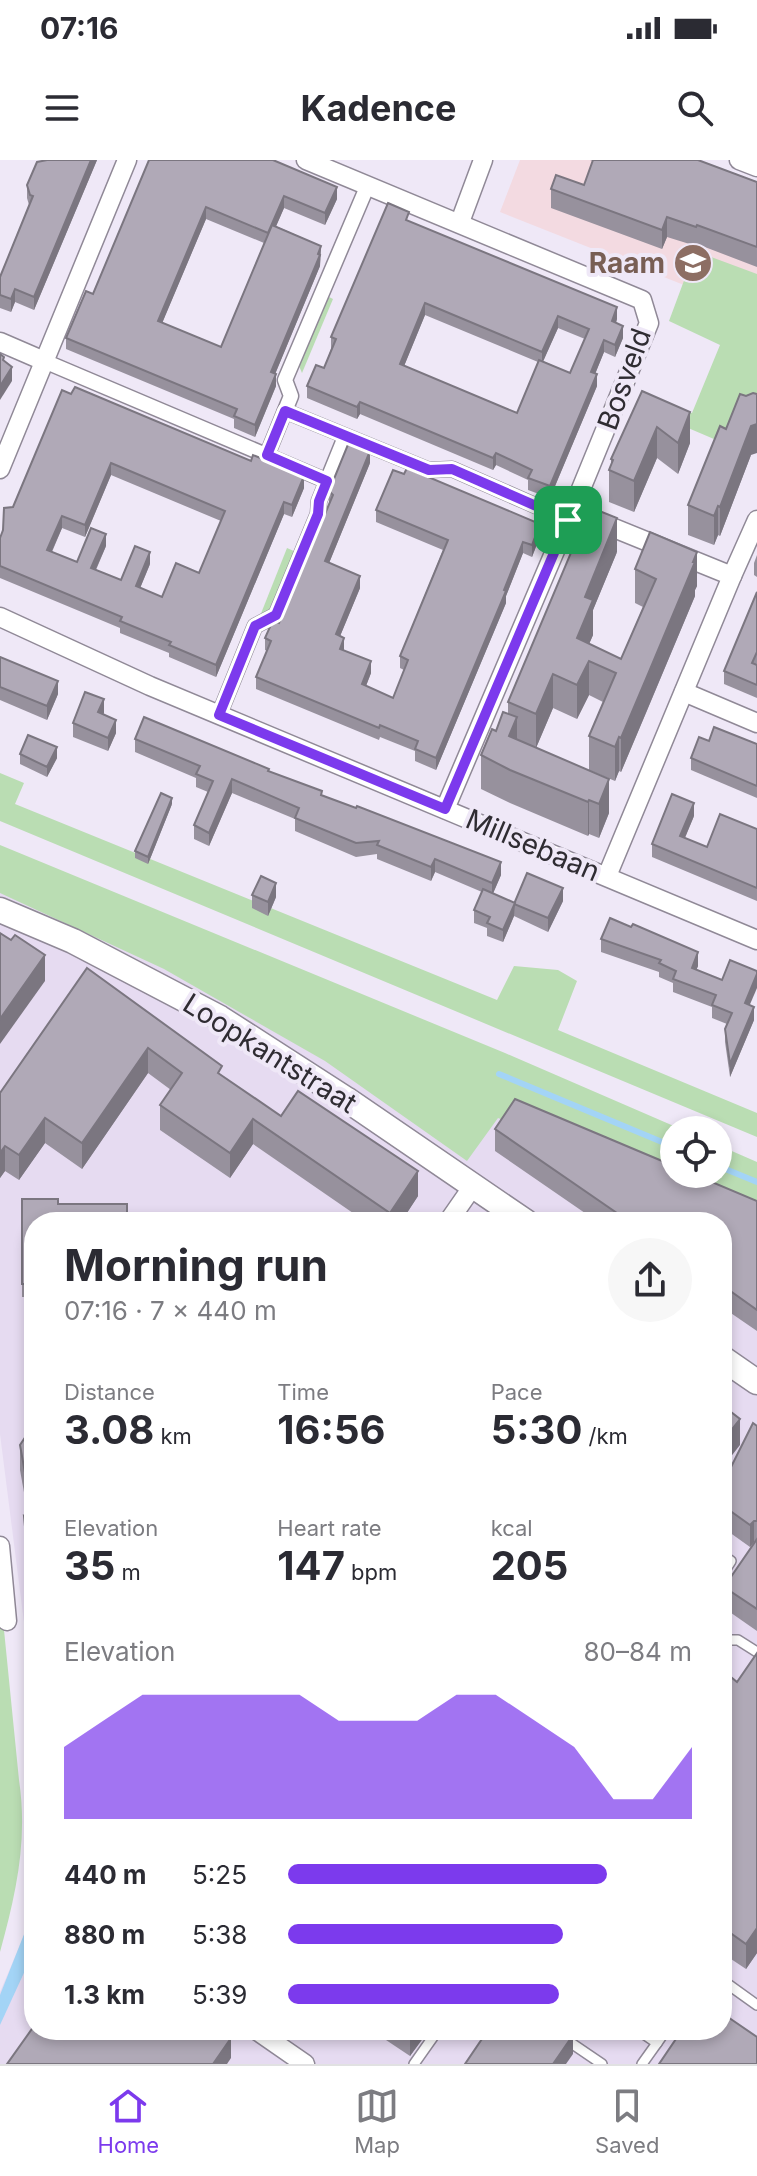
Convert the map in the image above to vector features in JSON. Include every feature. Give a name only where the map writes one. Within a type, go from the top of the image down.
[{"type":"street","points":[[0,469],[127,160]]},
{"type":"street","name":"Bosveld","points":[[306,160],[642,300],[649,323],[445,809]]},
{"type":"street","points":[[460,222],[483,160]]},
{"type":"street","points":[[739,160],[757,167]]},
{"type":"street","points":[[267,455],[291,396],[285,380],[367,187]]},
{"type":"street","points":[[0,342],[327,481]]},
{"type":"street","points":[[285,411],[429,470],[452,469],[732,576]]},
{"type":"street","points":[[219,715],[255,626],[276,615],[318,514],[319,501],[345,437]]},
{"type":"street","points":[[607,876],[757,520]]},
{"type":"street","name":"Millsebaan","points":[[0,617],[219,715],[757,940]]},
{"type":"street","points":[[684,692],[757,723]]},
{"type":"street","name":"Loopkantstraat","points":[[0,910],[73,941],[220,1018],[346,1099],[511,1212]]},
{"type":"street","points":[[455,1212],[473,1186]]},
{"type":"street","points":[[732,1365],[757,1382]]},
{"type":"street","points":[[0,1546],[7,1621]]},
{"type":"street","points":[[270,2040],[305,2064]]},
{"type":"lane","points":[[732,1640],[738,1640],[757,1652]]},
{"type":"lane","points":[[732,1987],[757,2005]]},
{"type":"lane","points":[[414,2064],[431,2040]]},
{"type":"lane","points":[[567,2040],[602,2064]]},
{"type":"lane","points":[[653,2040],[657,2043]]},
{"type":"lane","points":[[642,2064],[659,2040]]},
{"type":"shaded area","name":"Raam","points":[[520,160],[699,160],[757,183],[757,314],[500,212]]},
{"type":"shaded area","points":[[0,870],[660,1168],[660,1188],[732,1188],[732,1179],[757,1188],[757,2064],[0,2064],[0,1992],[24,1936],[24,2040],[732,2040],[732,1212],[24,1212],[24,1622],[0,1434]]},
{"type":"green space","points":[[695,251],[757,274],[757,420],[728,445],[667,419],[678,407],[692,413],[720,345],[669,321]]},
{"type":"green space","points":[[325,295],[333,299],[302,373],[297,361]]},
{"type":"green space","points":[[287,548],[296,552],[274,610],[260,616]]},
{"type":"green space","points":[[0,773],[24,783],[15,804],[497,1000],[514,966],[558,970],[577,981],[558,1030],[757,1113],[757,1137],[732,1127],[732,1116],[707,1116],[0,821]]},
{"type":"green space","points":[[0,845],[660,1120],[660,1180],[498,1118],[467,1161],[325,1061],[164,969],[0,893]]},
{"type":"green space","points":[[732,1151],[757,1162],[757,1217],[681,1188],[732,1188]]},
{"type":"green space","points":[[0,1590],[22,1824],[15,1888],[0,1952]]},
{"type":"water","points":[[24,1934],[24,1973],[0,2025],[0,1995]]},
{"type":"building","points":[[91,160],[34,297],[15,289],[11,299],[0,295],[0,277],[33,196],[27,185],[37,162]]},
{"type":"building","points":[[149,160],[273,160],[337,187],[325,213],[284,196],[268,233],[206,207],[158,321],[221,347],[272,225],[321,246],[271,372],[276,374],[255,425],[234,416],[237,409],[66,338],[86,291],[93,294]]},
{"type":"building","points":[[593,160],[698,160],[757,182],[757,247],[667,217],[662,230],[551,189],[556,175],[584,185]]},
{"type":"building","points":[[388,203],[409,212],[406,220],[617,307],[612,321],[623,326],[615,345],[604,340],[591,372],[597,374],[550,486],[528,478],[532,470],[496,453],[493,458],[360,402],[357,407],[307,386],[316,365],[324,368],[336,339],[331,337]],"holes":[[[425,303],[542,352],[558,316],[589,329],[570,373],[539,360],[517,413],[400,364]]]},
{"type":"building","points":[[0,354],[12,367],[0,386]]},
{"type":"building","points":[[75,387],[251,461],[253,455],[304,476],[292,505],[284,502],[216,665],[120,621],[122,617],[0,566],[4,508],[13,507],[62,390],[71,394]],"holes":[[[111,463],[225,511],[199,573],[176,563],[162,597],[136,586],[150,552],[135,546],[121,580],[91,568],[106,534],[91,528],[77,562],[47,550],[62,516],[85,525]]]},
{"type":"building","points":[[642,391],[690,412],[678,443],[657,427],[634,481],[609,470]]},
{"type":"building","points":[[740,394],[746,396],[757,394],[757,424],[751,426],[720,507],[714,516],[688,505],[720,426],[726,429]]},
{"type":"building","points":[[349,442],[370,451],[325,561],[360,576],[336,634],[344,638],[340,649],[371,661],[362,684],[393,698],[408,660],[400,656],[448,540],[376,510],[393,470],[404,474],[407,468],[540,524],[532,545],[523,542],[506,591],[436,758],[415,749],[418,741],[256,677],[271,641],[265,638],[273,620],[279,623],[333,495],[329,491]]},
{"type":"building","points":[[592,508],[617,518],[585,597],[593,600],[577,638],[621,659],[656,579],[635,569],[650,532],[697,552],[615,747],[589,736],[616,673],[589,661],[577,685],[553,674],[536,714],[508,702]]},
{"type":"building","points":[[757,592],[757,652],[752,663],[757,665],[757,685],[724,671]]},
{"type":"building","points":[[0,657],[58,681],[47,706],[0,687]]},
{"type":"building","points":[[85,692],[104,699],[98,712],[116,720],[108,738],[73,723]]},
{"type":"building","points":[[503,712],[517,717],[509,736],[609,779],[599,804],[510,770],[481,755],[492,729],[496,731]]},
{"type":"building","points":[[144,717],[322,791],[321,795],[501,862],[492,883],[435,859],[431,867],[377,845],[379,841],[356,843],[295,818],[299,808],[232,779],[209,833],[194,825],[213,781],[196,774],[200,766],[135,739]]},
{"type":"building","points":[[714,727],[757,744],[757,786],[691,758],[699,737],[709,741]]},
{"type":"building","points":[[28,735],[57,747],[47,767],[20,754]]},
{"type":"building","points":[[161,793],[172,798],[148,857],[135,851]]},
{"type":"building","points":[[672,794],[694,803],[680,836],[707,847],[720,814],[757,829],[757,888],[652,844]]},
{"type":"building","points":[[527,873],[563,888],[548,918],[514,904]]},
{"type":"building","points":[[261,876],[276,883],[268,902],[252,895]]},
{"type":"building","points":[[483,889],[515,903],[503,930],[487,923],[490,917],[474,910]]},
{"type":"building","points":[[610,918],[631,927],[633,924],[698,952],[692,968],[722,980],[730,960],[757,971],[745,1003],[754,1007],[730,1064],[725,1029],[732,1013],[712,1005],[716,995],[673,979],[676,971],[659,963],[661,960],[601,939]]},
{"type":"building","points":[[0,933],[11,940],[15,935],[45,955],[0,1019]]},
{"type":"building","points":[[87,968],[222,1066],[218,1073],[281,1116],[298,1091],[418,1171],[389,1212],[253,1119],[230,1153],[160,1105],[182,1073],[148,1048],[82,1143],[45,1118],[19,1155],[5,1146],[0,1153],[0,1093]]},
{"type":"building","points":[[515,1099],[660,1160],[660,1188],[726,1188],[757,1201],[757,1310],[732,1292],[732,1212],[615,1212],[495,1129]]},
{"type":"building","points":[[22,1199],[58,1199],[58,1204],[127,1204],[127,1212],[24,1212],[22,1284]]},
{"type":"building","points":[[732,1413],[740,1419],[732,1429]]},
{"type":"building","points":[[753,1423],[757,1426],[757,1521],[750,1525],[732,1512],[732,1465]]},
{"type":"building","points":[[24,1439],[24,1467],[20,1445]]},
{"type":"building","points":[[757,1539],[757,1609],[732,1592],[732,1575]]},
{"type":"building","points":[[757,1653],[757,1928],[746,1944],[732,1934],[732,1678],[737,1682]]},
{"type":"building","points":[[732,2020],[757,2037],[757,2064],[659,2064],[675,2040],[732,2040]]},
{"type":"building","points":[[24,2040],[230,2040],[213,2064],[7,2064]]},
{"type":"building","points":[[481,2040],[570,2040],[553,2064],[465,2064]]},
{"type":"waterway","points":[[499,1074],[660,1141]]},
{"type":"waterway","points":[[732,1172],[757,1182]]},
{"type":"place","name":"Raam","points":[[693,263]]},
{"type":"route","points":[[285,411],[429,470],[452,469],[568,520],[445,809],[219,715],[255,626],[276,615],[318,514],[319,501],[327,481],[267,455],[285,411]]}]
